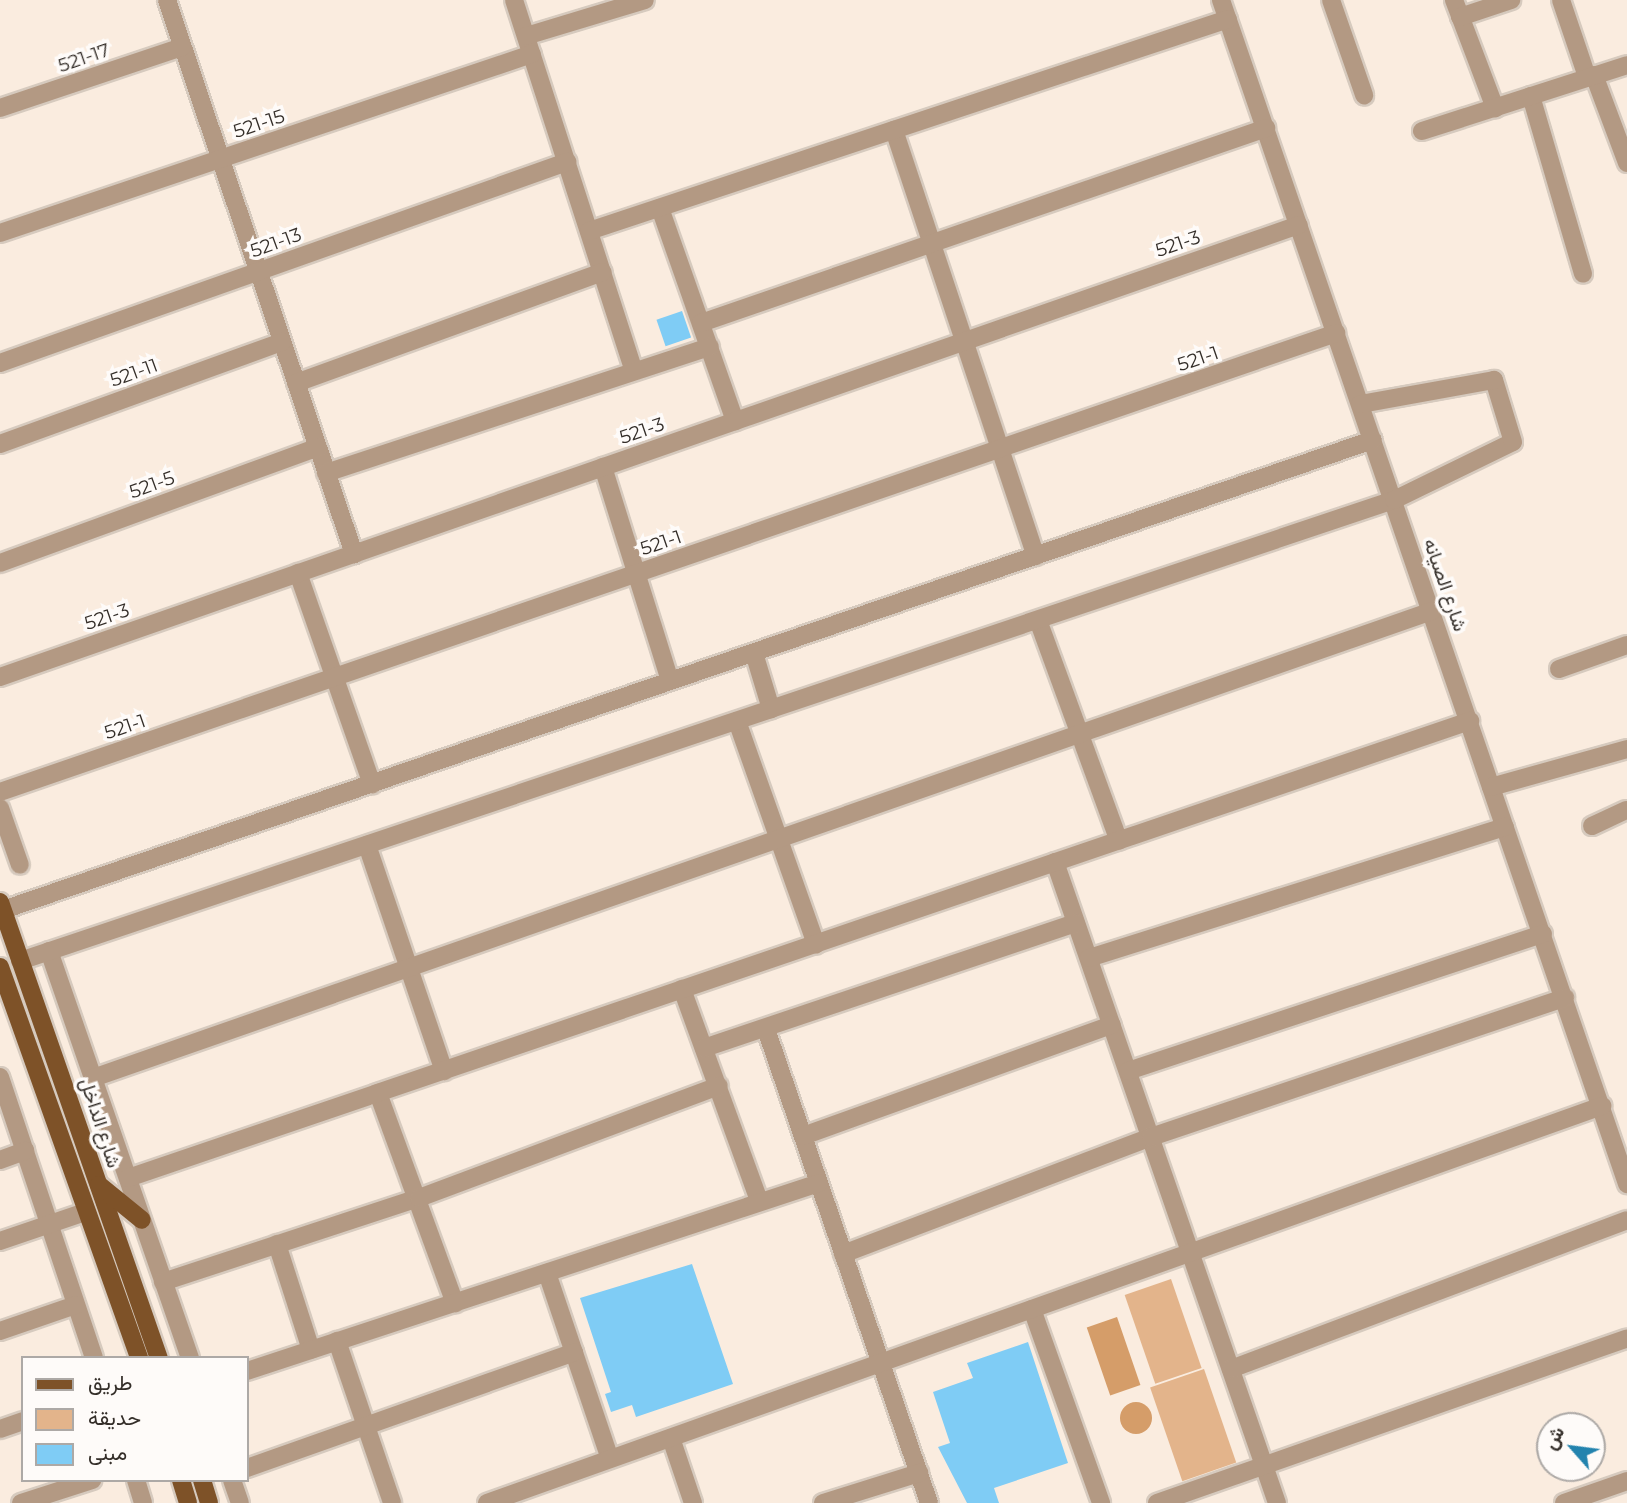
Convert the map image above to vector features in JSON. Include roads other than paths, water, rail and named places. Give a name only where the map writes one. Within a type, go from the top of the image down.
[{"type":"main road","name":"شارع الداخل","points":[[1,906],[158,1356]]},
{"type":"main road","points":[[1,973],[138,1356]]},
{"type":"main road","points":[[98,1184],[142,1220]]},
{"type":"main road","points":[[182,1482],[188,1503]]},
{"type":"main road","points":[[203,1482],[209,1503]]},
{"type":"street","points":[[167,0],[354,554]]},
{"type":"street","points":[[514,0],[634,370]]},
{"type":"street","points":[[526,36],[645,0]]},
{"type":"street","name":"شارع الصيانه","points":[[1222,0],[1627,1184]]},
{"type":"street","points":[[1331,0],[1364,95]]},
{"type":"street","points":[[1454,0],[1495,107]]},
{"type":"street","points":[[1460,17],[1511,0]]},
{"type":"street","points":[[1561,0],[1627,163]]},
{"type":"street","points":[[589,231],[1228,19]]},
{"type":"street","name":"521-17","points":[[0,108],[182,47]]},
{"type":"street","name":"521-15","points":[[0,233],[532,54]]},
{"type":"street","points":[[1422,131],[1627,65]]},
{"type":"street","points":[[1531,96],[1583,274]]},
{"type":"street","points":[[701,323],[1266,128]]},
{"type":"street","points":[[894,130],[1035,556]]},
{"type":"street","name":"521-13","points":[[0,363],[567,162]]},
{"type":"street","points":[[660,208],[735,421]]},
{"type":"street","name":"521-3","points":[[0,677],[1299,225]]},
{"type":"street","points":[[296,383],[602,272]]},
{"type":"street","name":"521-1","points":[[0,792],[1336,333]]},
{"type":"street","name":"521-11","points":[[0,444],[282,342]]},
{"type":"street","points":[[326,474],[710,347]]},
{"type":"street","points":[[20,961],[1394,500],[1513,442],[1494,380],[1360,404]]},
{"type":"street","points":[[1,906],[372,784],[1373,440]]},
{"type":"street","name":"521-5","points":[[0,563],[317,447]]},
{"type":"street","points":[[603,467],[670,681]]},
{"type":"street","points":[[298,573],[372,784]]},
{"type":"street","points":[[93,1078],[1432,611]]},
{"type":"street","points":[[1038,620],[1082,733],[1119,841]]},
{"type":"street","points":[[1559,669],[1627,645]]},
{"type":"street","points":[[754,653],[771,709]]},
{"type":"street","points":[[737,721],[776,840],[816,944]]},
{"type":"street","points":[[128,1178],[1470,721]]},
{"type":"street","points":[[1492,787],[1627,749]]},
{"type":"street","points":[[0,808],[20,865]]},
{"type":"street","points":[[1592,825],[1627,810]]},
{"type":"street","points":[[1089,958],[1505,827]]},
{"type":"street","points":[[367,845],[444,1071]]},
{"type":"street","points":[[1055,862],[1277,1503]]},
{"type":"street","points":[[704,1048],[1076,923]]},
{"type":"street","points":[[1128,1071],[1543,933]]},
{"type":"street","points":[[49,951],[189,1356]]},
{"type":"street","points":[[682,989],[759,1201]]},
{"type":"street","points":[[843,1254],[1150,1138],[1565,998]]},
{"type":"street","points":[[803,1136],[1112,1025]]},
{"type":"street","points":[[766,1029],[929,1503]]},
{"type":"street","points":[[0,1077],[93,1356]]},
{"type":"street","points":[[163,1282],[419,1198],[719,1086]]},
{"type":"street","points":[[378,1093],[419,1198],[455,1303]]},
{"type":"street","points":[[487,1503],[1602,1105]]},
{"type":"street","points":[[0,1160],[25,1151]]},
{"type":"street","points":[[248,1371],[819,1183]]},
{"type":"street","points":[[0,1241],[85,1212]]},
{"type":"street","points":[[1231,1369],[1627,1220]]},
{"type":"street","points":[[277,1244],[311,1350]]},
{"type":"street","points":[[547,1273],[610,1459]]},
{"type":"street","points":[[0,1331],[76,1305]]},
{"type":"street","points":[[1031,1309],[1101,1503]]},
{"type":"street","points":[[1157,1503],[1627,1338]]},
{"type":"street","points":[[337,1341],[392,1503]]},
{"type":"street","points":[[248,1468],[574,1352]]},
{"type":"street","points":[[0,1429],[21,1422]]},
{"type":"street","points":[[671,1438],[693,1503]]},
{"type":"street","points":[[823,1503],[919,1473]]},
{"type":"street","points":[[1564,1503],[1627,1481]]},
{"type":"street","points":[[21,1503],[86,1482]]},
{"type":"street","points":[[137,1482],[143,1503]]},
{"type":"street","points":[[233,1482],[240,1503]]}]
